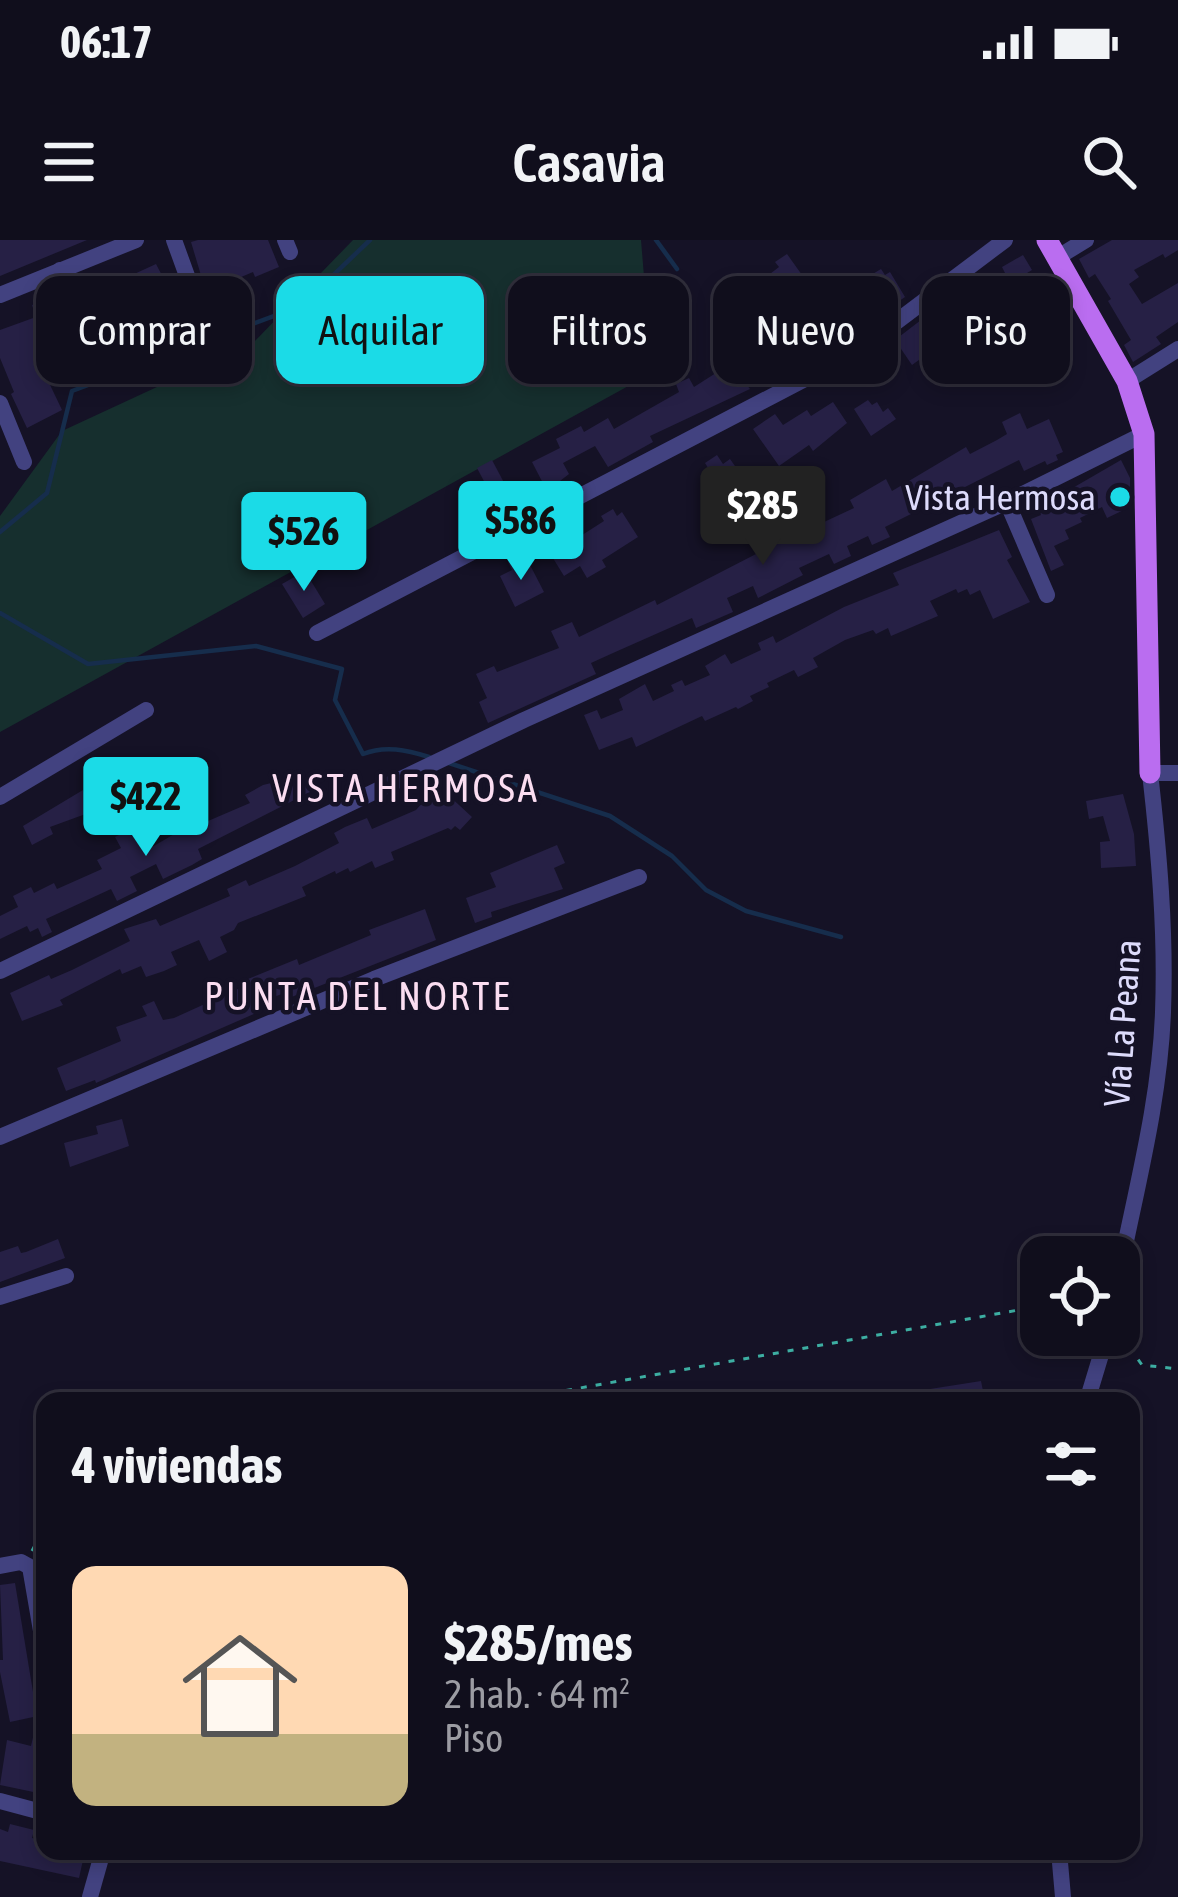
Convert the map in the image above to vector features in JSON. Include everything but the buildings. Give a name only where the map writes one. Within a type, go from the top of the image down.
[{"type":"main road","points":[[1053,249],[1127,381],[1144,434],[1150,773]]},
{"type":"street","points":[[0,295],[136,240]]},
{"type":"street","points":[[174,240],[187,276]]},
{"type":"street","points":[[898,321],[1005,240]]},
{"type":"street","points":[[1053,249],[1086,240]]},
{"type":"street","points":[[60,270],[63,276]]},
{"type":"street","points":[[1127,381],[1178,349]]},
{"type":"street","points":[[317,633],[795,384]]},
{"type":"street","points":[[0,403],[24,462]]},
{"type":"street","points":[[0,971],[524,720],[1007,502],[1144,434]]},
{"type":"street","points":[[1007,502],[1047,595]]},
{"type":"street","points":[[0,797],[146,710]]},
{"type":"street","points":[[1150,773],[1178,772]]},
{"type":"street","name":"Vía La Peana","points":[[1127,1236],[1152,1106],[1163,1016],[1162,880],[1150,773]]},
{"type":"street","points":[[0,1138],[374,980],[639,877]]},
{"type":"street","points":[[0,1297],[66,1276]]},
{"type":"street","points":[[1090,1392],[1100,1356]]},
{"type":"street","points":[[0,1565],[26,1564],[36,1599]]},
{"type":"street","points":[[0,1801],[36,1811]]},
{"type":"street","points":[[90,1897],[100,1860]]},
{"type":"street","points":[[1060,1860],[1063,1897]]},
{"type":"path","points":[[558,1392],[1020,1310]]},
{"type":"path","points":[[1137,1356],[1142,1365],[1178,1369]]},
{"type":"path","points":[[26,1564],[36,1544]]},
{"type":"green space","points":[[353,240],[641,240],[644,276],[508,276],[508,384],[632,384],[0,732],[0,516],[62,431],[163,384],[252,384],[252,343],[276,319],[276,384],[484,384],[484,276],[318,276]]},
{"type":"waterway","points":[[0,532],[47,493],[72,391],[301,306],[370,240]]},
{"type":"waterway","points":[[656,240],[677,269]]},
{"type":"waterway","points":[[0,613],[88,664],[256,646],[342,669],[335,700],[363,754],[396,750],[429,757]]},
{"type":"waterway","points":[[446,762],[610,816],[672,856],[706,890],[746,911],[841,937]]},
{"type":"place","name":"Vista Hermosa","points":[[1120,497]]},
{"type":"district","name":"VISTA HERMOSA","points":[[406,788]]},
{"type":"district","name":"PUNTA DEL NORTE","points":[[358,996]]}]
